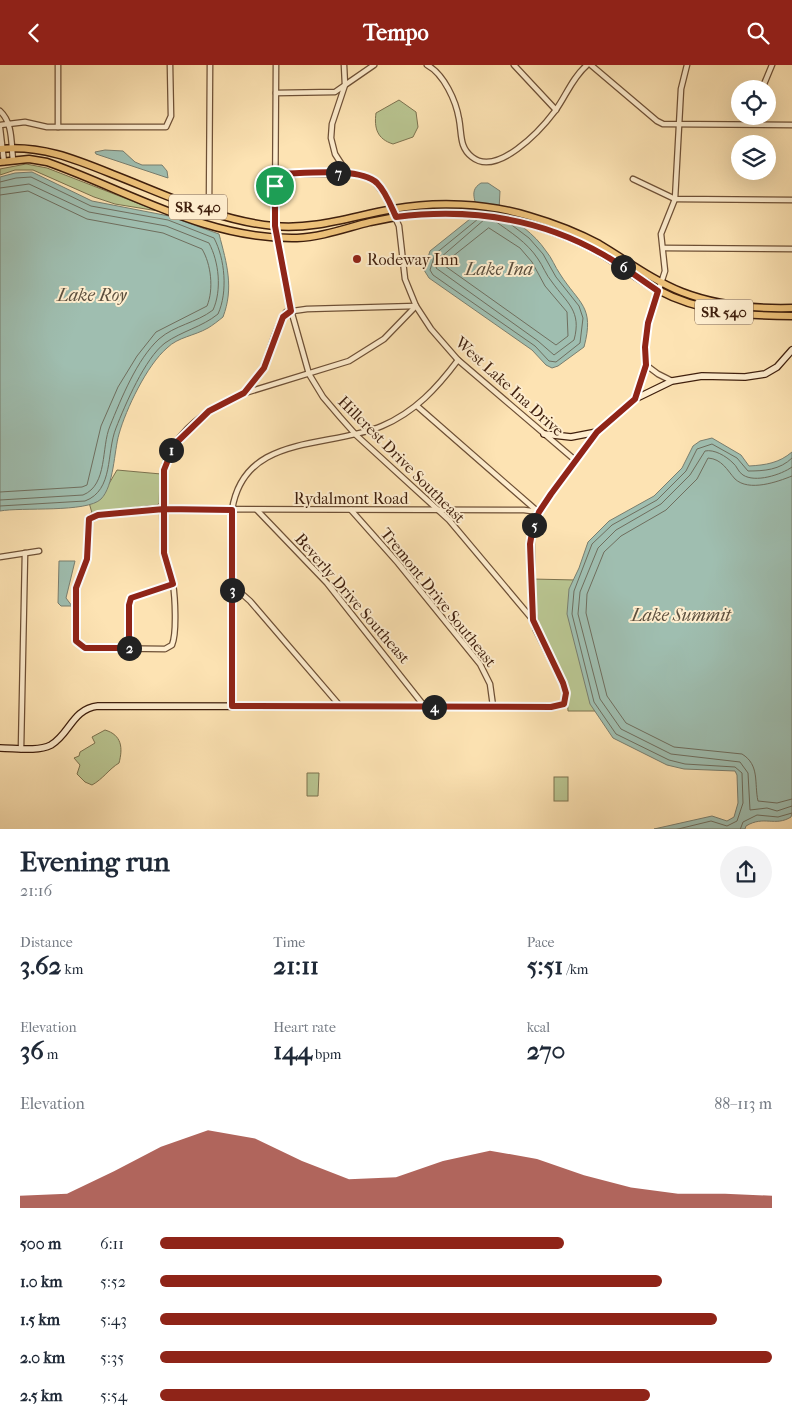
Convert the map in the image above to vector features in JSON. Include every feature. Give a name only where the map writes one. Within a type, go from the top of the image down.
[{"type":"main road","name":"SR 540","points":[[2,149],[40,149],[67,156],[209,211],[241,221],[275,226],[325,224],[392,209],[449,204],[507,211],[546,221],[580,235],[661,282],[681,291],[730,305],[755,309],[792,308]]},
{"type":"main road","name":"SR 540","points":[[2,162],[46,162],[177,214],[241,234],[277,237],[320,235],[396,217],[449,213],[508,219],[544,228],[604,255],[658,291],[690,303],[729,313],[792,316]]},
{"type":"main road","points":[[177,214],[196,217],[204,216],[209,211]]},
{"type":"street","points":[[58,65],[58,127]]},
{"type":"street","points":[[2,162],[0,127],[8,123],[25,122],[58,127],[166,127],[171,116],[170,65]]},
{"type":"street","points":[[209,211],[210,65]]},
{"type":"street","name":"Hillcrest Drive Southeast","points":[[276,65],[275,226],[291,311],[309,374],[323,397],[356,435],[438,510],[497,575],[533,620]]},
{"type":"street","points":[[275,174],[330,174],[346,171],[335,154],[331,138],[334,115],[345,85],[344,65]]},
{"type":"street","points":[[276,93],[335,92],[374,65]]},
{"type":"street","points":[[427,65],[437,73],[448,89],[458,112],[462,145],[477,160],[489,163],[500,160],[531,137],[556,110],[576,75],[589,65],[656,121],[679,124],[731,124]]},
{"type":"street","points":[[514,65],[556,110]]},
{"type":"street","points":[[635,399],[646,365],[647,328],[665,268],[662,234],[675,199],[681,89],[687,65]]},
{"type":"street","points":[[766,80],[772,65]]},
{"type":"street","points":[[0,111],[6,117],[8,123],[13,161]]},
{"type":"street","points":[[776,125],[792,125]]},
{"type":"street","name":"West Lake Ina Drive","points":[[346,171],[361,175],[377,183],[392,209],[396,217],[401,241],[403,273],[416,306],[431,329],[458,360],[575,460]]},
{"type":"street","points":[[633,179],[675,199],[792,200]]},
{"type":"street","points":[[663,248],[792,249]]},
{"type":"street","points":[[244,393],[264,368],[283,317],[291,311],[416,306]]},
{"type":"street","points":[[173,584],[131,598],[129,605],[129,648],[165,649],[172,645],[173,584],[164,553],[164,470],[174,445],[209,411],[244,393],[349,361],[371,349],[384,339],[416,306]]},
{"type":"street","points":[[0,748],[21,749],[52,744],[82,711],[95,707],[551,707],[564,704],[566,693],[563,683],[533,620],[530,544],[539,512],[597,432],[635,399],[672,381],[702,376],[760,375],[774,369],[792,350]]},
{"type":"street","points":[[232,706],[232,510],[236,489],[244,476],[267,458],[296,446],[356,435],[392,421],[417,405],[444,379],[458,360]]},
{"type":"street","points":[[646,365],[672,381]]},
{"type":"street","points":[[417,405],[539,512]]},
{"type":"street","points":[[544,434],[571,437],[597,432]]},
{"type":"street","name":"Rydalmont Road","points":[[129,648],[85,648],[76,641],[76,588],[87,559],[89,519],[92,516],[164,509],[524,510],[539,512]]},
{"type":"street","name":"Beverly Drive Southeast","points":[[257,510],[327,583],[412,687],[425,707]]},
{"type":"street","name":"Tremont Drive Southeast","points":[[350,510],[398,563],[480,664],[490,684],[493,706]]},
{"type":"street","points":[[0,557],[39,551]]},
{"type":"street","points":[[21,749],[25,553]]},
{"type":"street","points":[[232,585],[250,601],[333,695],[341,707]]},
{"type":"green space","points":[[399,100],[416,112],[418,127],[413,137],[393,144],[380,136],[376,128],[376,113]]},
{"type":"green space","points":[[26,164],[47,168],[158,211],[115,204],[94,197],[33,170],[15,170],[0,175],[0,169]]},
{"type":"green space","points":[[117,470],[161,474],[161,502],[157,505],[92,513],[88,499],[107,487]]},
{"type":"green space","points":[[532,579],[576,580],[596,711],[568,711],[567,693],[534,617]]},
{"type":"green space","points":[[105,730],[115,735],[120,743],[119,763],[92,785],[85,782],[77,774],[80,765],[74,758],[95,743],[92,737]]},
{"type":"green space","points":[[307,773],[319,773],[318,796],[307,796]]},
{"type":"green space","points":[[554,777],[568,777],[568,801],[554,801]]},
{"type":"water","points":[[105,150],[123,151],[135,162],[142,165],[162,165],[167,171],[168,178],[96,154],[95,152]]},
{"type":"water","name":"Lake Roy","points":[[32,172],[92,201],[169,216],[219,234],[227,266],[229,286],[223,317],[208,328],[171,344],[159,356],[145,376],[122,424],[109,486],[101,499],[94,503],[68,508],[0,511],[0,177],[15,173]]},
{"type":"water","name":"Lake Ina","points":[[481,183],[488,183],[500,191],[499,210],[536,239],[583,306],[588,323],[584,347],[558,366],[552,368],[546,365],[532,350],[429,278],[424,270],[430,251],[475,215],[474,190]]},
{"type":"water","name":"Lake Summit","points":[[712,438],[741,455],[749,466],[772,463],[792,452],[792,813],[791,817],[785,820],[758,821],[746,826],[745,829],[654,829],[712,816],[727,821],[734,817],[738,803],[737,775],[735,771],[684,769],[667,765],[613,738],[590,704],[567,614],[569,589],[588,542],[609,521],[654,496],[682,468],[693,446],[700,441]]},
{"type":"water","points":[[59,561],[75,561],[66,598],[72,606],[61,606],[58,603]]},
{"type":"place","name":"Rodeway Inn","points":[[357,259]]},
{"type":"route","points":[[275,186],[275,174],[330,174],[346,171],[361,175],[377,183],[396,217],[435,213],[481,215],[508,219],[544,228],[604,255],[658,291],[645,339],[646,365],[635,399],[597,432],[539,512],[533,527],[530,544],[530,567],[533,620],[563,683],[566,693],[564,704],[551,707],[232,706],[232,510],[164,509],[164,553],[173,584],[131,598],[129,602],[129,648],[82,648],[76,641],[76,588],[87,559],[89,519],[92,516],[98,515],[164,509],[164,470],[174,445],[191,426],[209,411],[244,393],[264,368],[279,325],[286,312],[291,311],[275,226],[275,186]]}]
